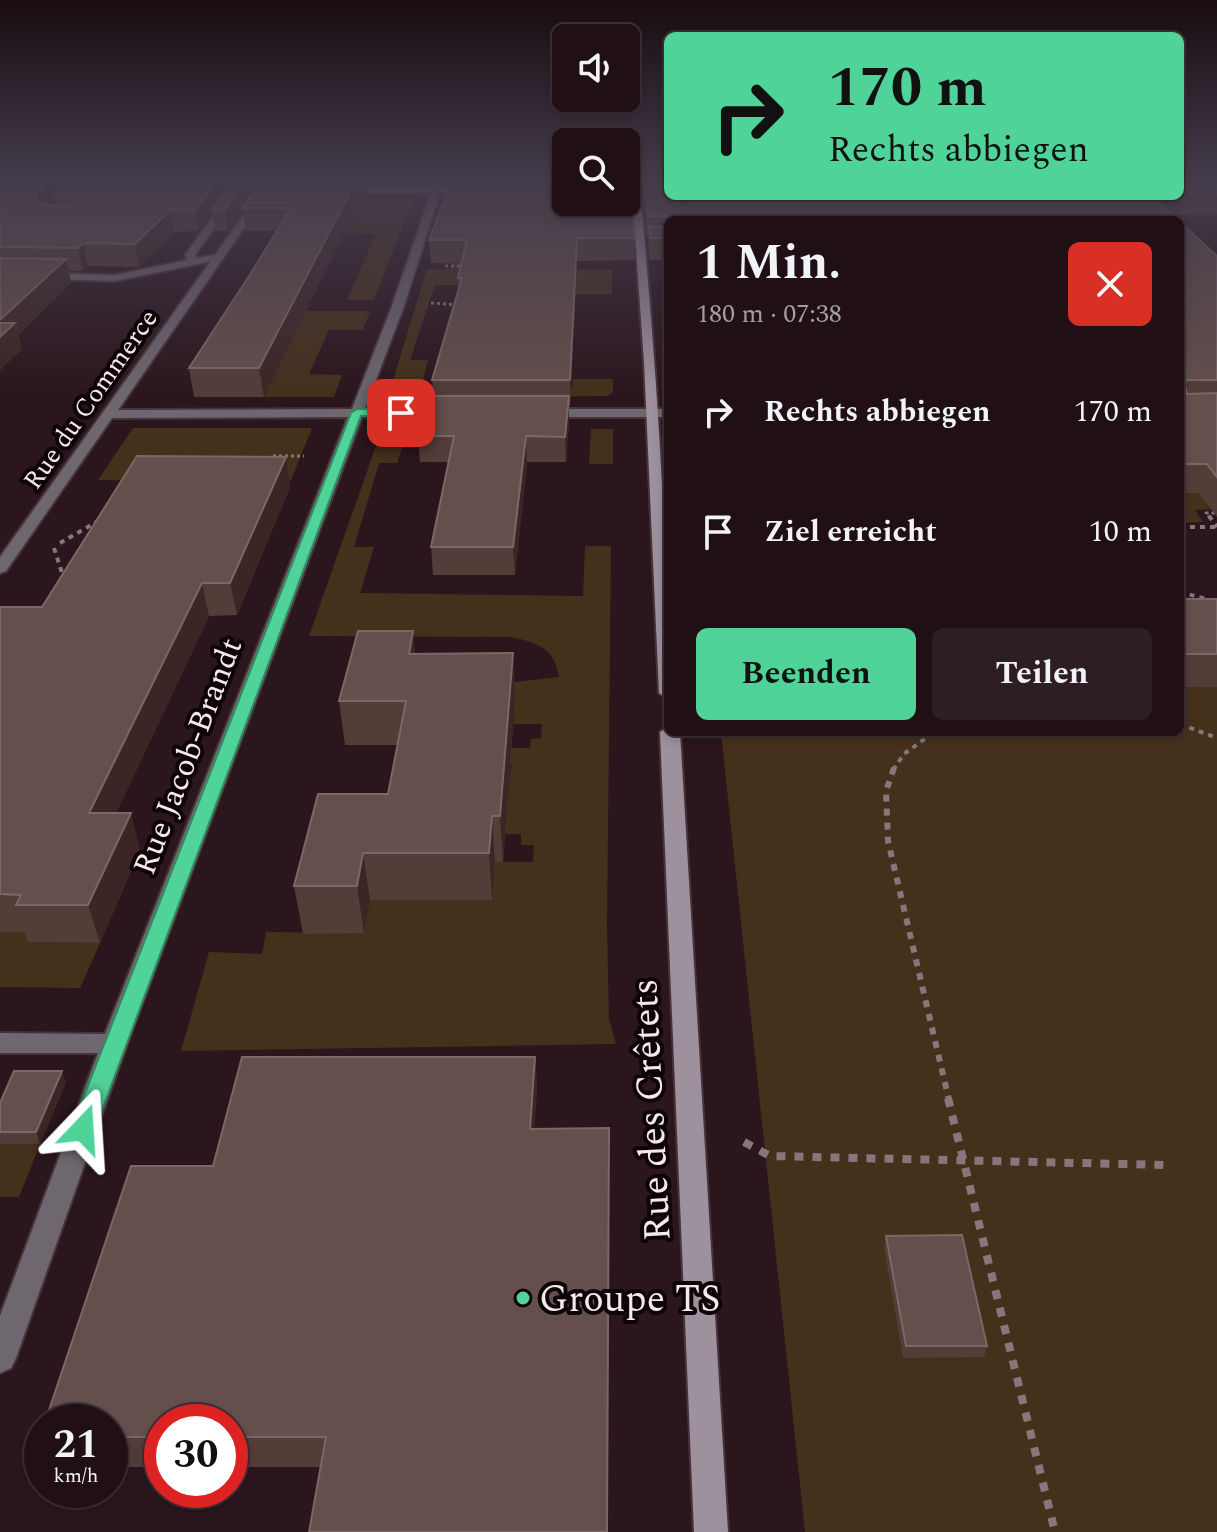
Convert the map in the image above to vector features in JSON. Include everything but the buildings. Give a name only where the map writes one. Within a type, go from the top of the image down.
[{"type":"main road","points":[[646,250],[664,623]]},
{"type":"main road","name":"Rue des Crêtets","points":[[670,736],[711,1532]]},
{"type":"street","points":[[193,250],[190,255],[193,261]]},
{"type":"street","name":"Rue du Commerce","points":[[0,568],[224,250]]},
{"type":"street","name":"Rue Jacob-Brandt","points":[[0,1358],[114,1044],[398,306],[416,250]]},
{"type":"street","name":"Rue du Commerce","points":[[0,275],[115,278],[219,257]]},
{"type":"street","points":[[108,414],[467,413]]},
{"type":"street","points":[[525,413],[664,413]]},
{"type":"street","points":[[0,1043],[114,1044]]},
{"type":"path","points":[[450,266],[470,266]]},
{"type":"path","points":[[429,303],[467,305]]},
{"type":"path","points":[[281,467],[290,446]]},
{"type":"path","points":[[273,456],[302,456]]},
{"type":"path","points":[[1217,515],[1206,513],[1217,527]]},
{"type":"path","points":[[71,581],[62,578],[53,547],[111,516]]},
{"type":"path","points":[[1184,527],[1217,527]]},
{"type":"path","points":[[1184,593],[1217,602]]},
{"type":"path","points":[[1184,726],[1217,738]]},
{"type":"path","points":[[928,736],[903,754],[891,770],[883,802],[892,857],[963,1161],[1055,1532]]},
{"type":"path","points":[[744,1142],[770,1156],[1166,1165]]},
{"type":"shaded area","points":[[369,250],[393,250],[374,300],[347,300]]},
{"type":"shaded area","points":[[436,250],[504,250],[552,269],[612,270],[612,294],[576,294],[576,285],[435,285],[410,360],[428,360],[419,396],[388,396],[427,269],[451,269],[453,264],[431,263]]},
{"type":"shaded area","points":[[306,311],[370,311],[363,330],[329,330],[309,374],[342,375],[334,397],[264,397]]},
{"type":"shaded area","points":[[573,379],[613,379],[613,392],[608,396],[516,397],[517,386],[572,386]]},
{"type":"shaded area","points":[[133,428],[312,428],[291,480],[98,480]]},
{"type":"shaded area","points":[[382,429],[409,429],[397,463],[379,463],[354,547],[374,547],[360,593],[583,596],[585,546],[611,546],[607,924],[609,1019],[616,1044],[181,1051],[209,952],[262,954],[266,932],[363,933],[370,900],[492,899],[495,862],[533,862],[534,845],[521,845],[521,834],[487,834],[506,817],[511,763],[495,762],[497,748],[530,748],[531,739],[541,738],[542,724],[514,724],[512,677],[515,682],[559,677],[549,653],[530,642],[511,637],[309,636]]},
{"type":"shaded area","points":[[591,429],[613,429],[613,464],[589,464]]},
{"type":"shaded area","points":[[1184,473],[1217,509],[1195,510],[1203,522],[1184,523]]},
{"type":"shaded area","points":[[1184,687],[1217,687],[1217,1532],[805,1532],[721,736],[1184,736]]},
{"type":"shaded area","points":[[0,932],[34,932],[29,942],[100,943],[80,988],[0,987]]},
{"type":"shaded area","points":[[0,1144],[40,1144],[19,1197],[0,1197]]},
{"type":"place","name":"Groupe TS","points":[[523,1298]]},
{"type":"route","points":[[83,1129],[357,413],[401,413]]}]
